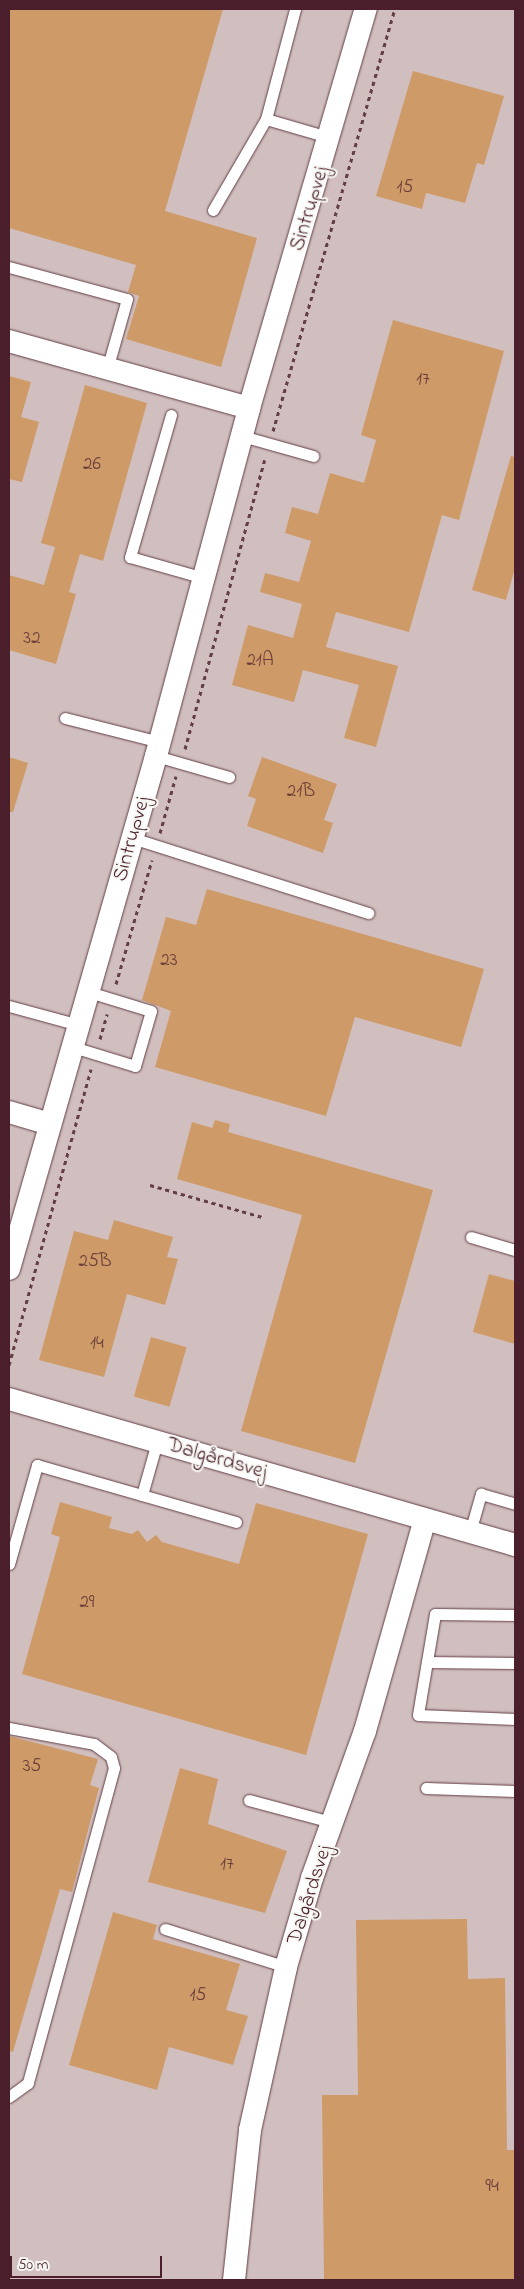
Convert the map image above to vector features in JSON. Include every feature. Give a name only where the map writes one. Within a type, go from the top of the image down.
[{"type":"street","name":"Sintrupvej","points":[[9,1269],[158,749],[249,408],[331,138],[366,9]]},
{"type":"street","points":[[9,341],[249,408]]},
{"type":"street","points":[[9,1112],[50,1124]]},
{"type":"street","name":"Dalgårdsvej","points":[[9,1399],[515,1545]]},
{"type":"street","name":"Dalgårdsvej","points":[[234,2280],[250,2130],[286,1967],[312,1878],[334,1823],[425,1519]]},
{"type":"lane","points":[[213,210],[266,119],[295,9]]},
{"type":"lane","points":[[266,119],[331,138]]},
{"type":"lane","points":[[9,268],[127,299],[107,369]]},
{"type":"lane","points":[[172,415],[130,557],[204,578]]},
{"type":"lane","points":[[242,436],[313,456]]},
{"type":"lane","points":[[65,718],[158,749],[180,763],[228,777]]},
{"type":"lane","points":[[132,838],[368,914]]},
{"type":"lane","points":[[73,1047],[135,1066],[151,1011],[89,992]]},
{"type":"lane","points":[[9,1006],[79,1026]]},
{"type":"lane","points":[[471,1237],[515,1250]]},
{"type":"lane","points":[[142,1495],[157,1442]]},
{"type":"lane","points":[[9,1564],[37,1465],[236,1522]]},
{"type":"lane","points":[[470,1532],[481,1494],[515,1504]]},
{"type":"lane","points":[[515,1615],[434,1614],[418,1715],[515,1718]]},
{"type":"lane","points":[[427,1662],[515,1663]]},
{"type":"lane","points":[[9,1728],[94,1744],[111,1757],[114,1773],[28,2083],[9,2097]]},
{"type":"lane","points":[[426,1788],[515,1791]]},
{"type":"lane","points":[[249,1800],[334,1823]]},
{"type":"lane","points":[[165,1929],[286,1967]]},
{"type":"path","points":[[9,1365],[95,1054],[395,9]]},
{"type":"path","points":[[150,1185],[262,1217]]},
{"type":"shaded area","points":[[9,9],[515,9],[515,2280],[9,2280]]},
{"type":"building","points":[[9,9],[223,9],[165,211],[257,238],[221,367],[126,339],[139,296],[128,292],[136,265],[9,228]]},
{"type":"building","points":[[413,71],[504,96],[484,165],[477,163],[465,203],[426,193],[422,209],[376,196]]},
{"type":"building","points":[[393,320],[504,351],[459,520],[442,515],[409,632],[336,612],[326,647],[398,666],[376,747],[344,738],[359,685],[303,670],[294,702],[232,685],[248,625],[293,638],[302,604],[260,592],[265,573],[299,582],[311,541],[285,533],[292,507],[318,514],[330,473],[364,483],[376,440],[361,435]]},
{"type":"building","points":[[9,376],[31,382],[21,417],[39,422],[22,482],[9,479]]},
{"type":"building","points":[[85,385],[147,403],[103,561],[80,554],[69,592],[76,594],[56,664],[9,650],[9,575],[44,585],[55,547],[41,543]]},
{"type":"building","points":[[511,456],[515,457],[515,568],[506,600],[472,590]]},
{"type":"building","points":[[9,757],[28,763],[13,812],[9,812]]},
{"type":"building","points":[[262,757],[337,784],[324,820],[333,823],[323,853],[247,826],[256,799],[248,796]]},
{"type":"building","points":[[207,889],[484,969],[461,1047],[355,1017],[326,1116],[155,1067],[171,1011],[142,1000],[166,917],[196,925]]},
{"type":"building","points":[[215,1120],[230,1124],[228,1132],[433,1190],[355,1463],[241,1431],[302,1215],[177,1179],[192,1122],[212,1128]]},
{"type":"building","points":[[114,1220],[173,1237],[167,1257],[178,1259],[165,1305],[127,1294],[104,1377],[39,1360],[74,1231],[108,1240]]},
{"type":"building","points":[[489,1274],[515,1281],[515,1344],[473,1332]]},
{"type":"building","points":[[151,1337],[187,1347],[169,1407],[134,1397]]},
{"type":"building","points":[[60,1502],[112,1517],[109,1528],[132,1534],[138,1530],[147,1542],[156,1535],[162,1542],[239,1564],[256,1503],[368,1534],[306,1755],[22,1674],[60,1537],[51,1534]]},
{"type":"building","points":[[9,1736],[98,1759],[90,1785],[99,1788],[72,1892],[60,1889],[13,2052],[9,2051]]},
{"type":"building","points":[[180,1768],[218,1779],[208,1824],[287,1851],[265,1913],[148,1882]]},
{"type":"building","points":[[113,1912],[157,1925],[153,1939],[240,1964],[226,2010],[248,2016],[233,2065],[169,2047],[157,2090],[69,2065]]},
{"type":"building","points":[[467,1919],[468,1979],[505,1978],[507,2150],[515,2150],[515,2280],[324,2280],[322,2095],[358,2095],[356,1920]]}]
